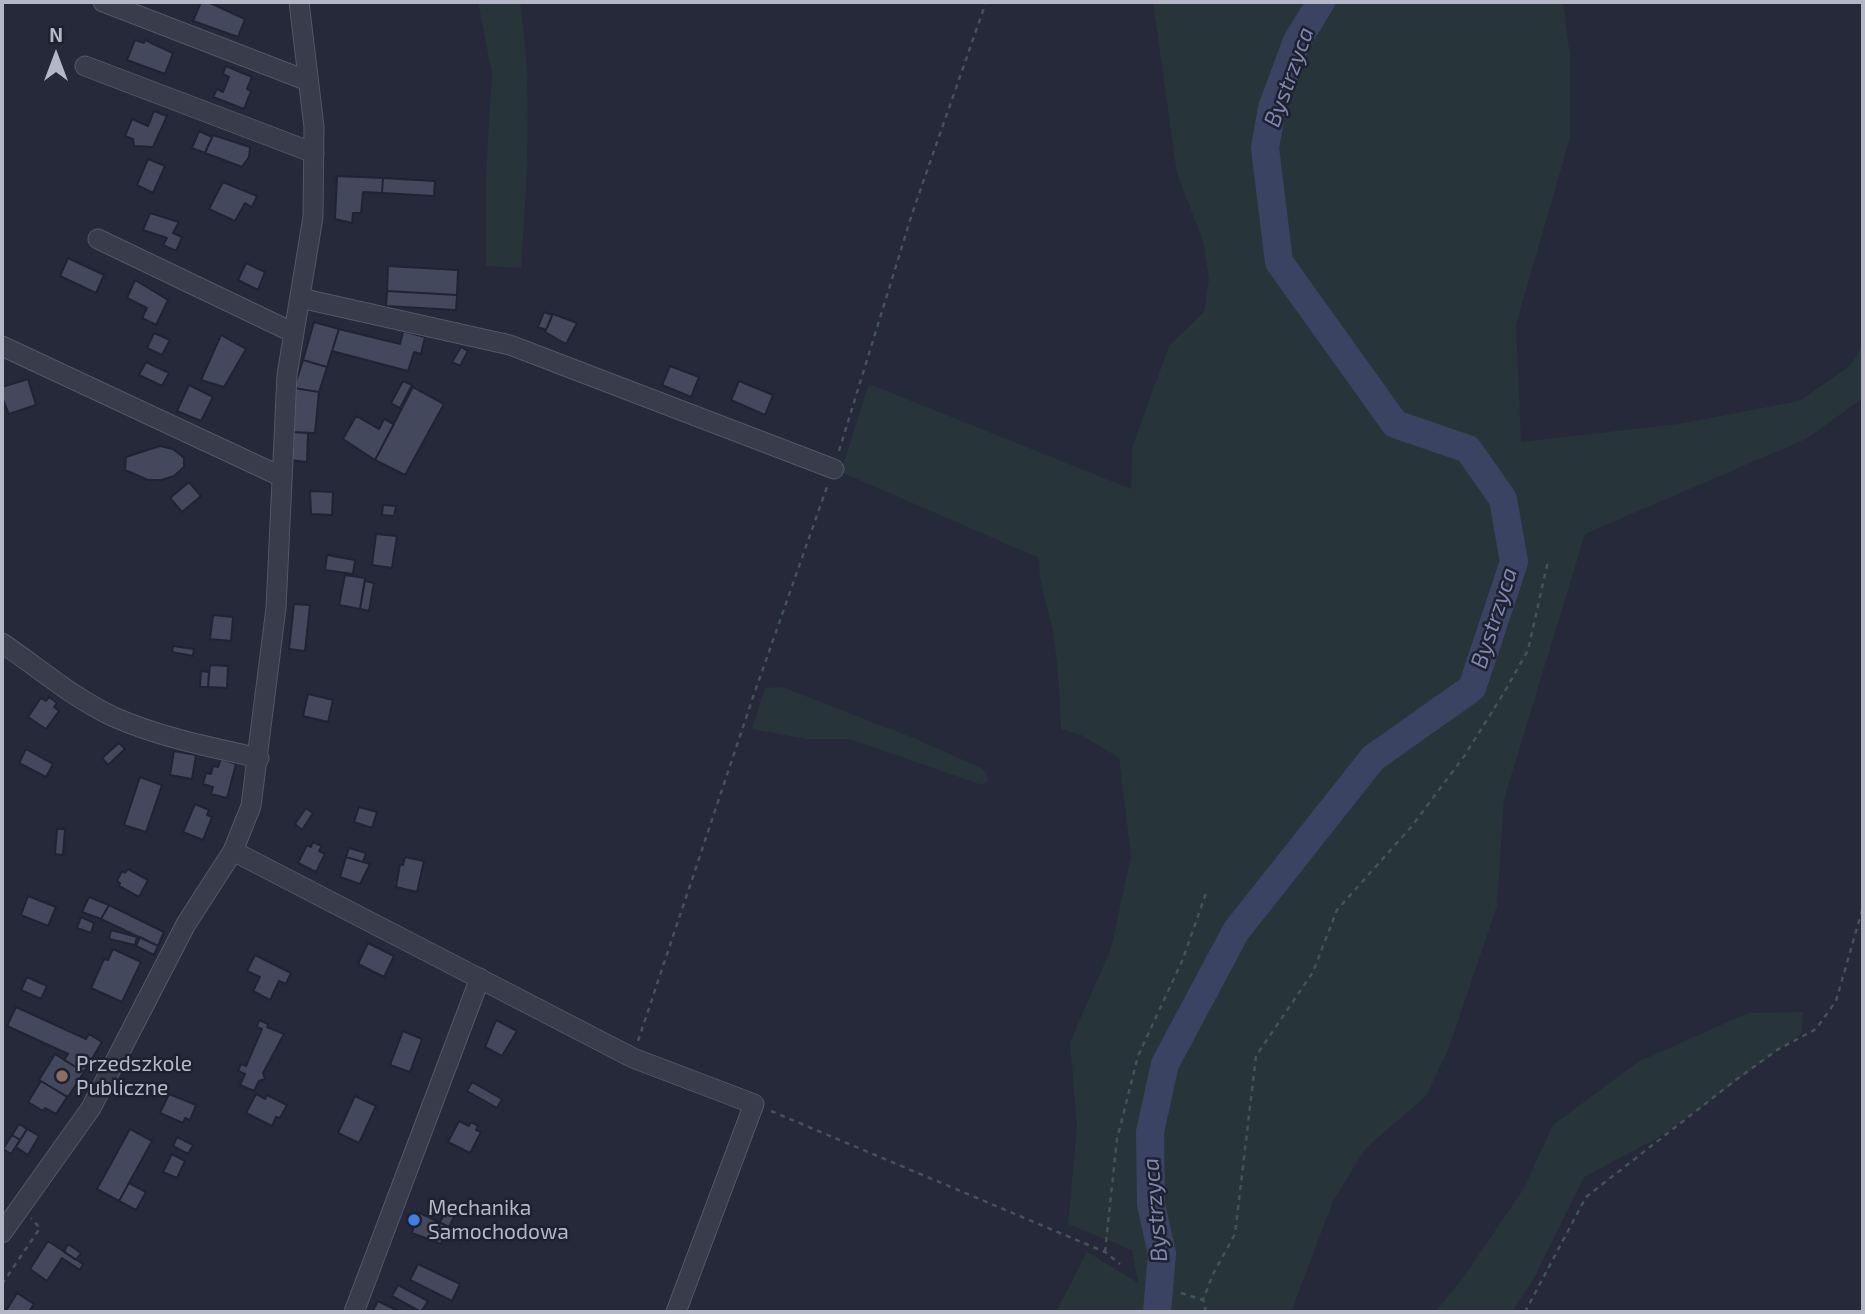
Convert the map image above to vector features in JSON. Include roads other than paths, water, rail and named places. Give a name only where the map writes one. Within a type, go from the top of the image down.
[{"type":"street","points":[[103,2],[308,81]]},
{"type":"street","points":[[2,1233],[91,1108],[186,924],[233,851],[251,806],[276,608],[280,476],[287,375],[313,217],[314,153],[299,2]]},
{"type":"street","points":[[85,66],[314,153]]},
{"type":"street","points":[[98,239],[294,333]]},
{"type":"street","points":[[300,298],[510,345],[834,469]]},
{"type":"street","points":[[2,346],[280,476]]},
{"type":"street","points":[[2,643],[72,693],[114,717],[188,742],[259,758]]},
{"type":"street","points":[[233,851],[633,1058],[754,1104],[676,1312]]},
{"type":"street","points":[[354,1312],[480,978]]},
{"type":"waterway","name":"Bystrzyca","points":[[1157,1312],[1162,1254],[1151,1204],[1150,1132],[1165,1064],[1236,931],[1373,758],[1472,688],[1514,562],[1503,499],[1468,449],[1395,424],[1279,262],[1265,148],[1272,108],[1297,41],[1321,2]]},
{"type":"place","name":"Przedszkole Publiczne","points":[[62,1076]]},
{"type":"place","name":"Mechanika Samochodowa","points":[[414,1220]]}]
